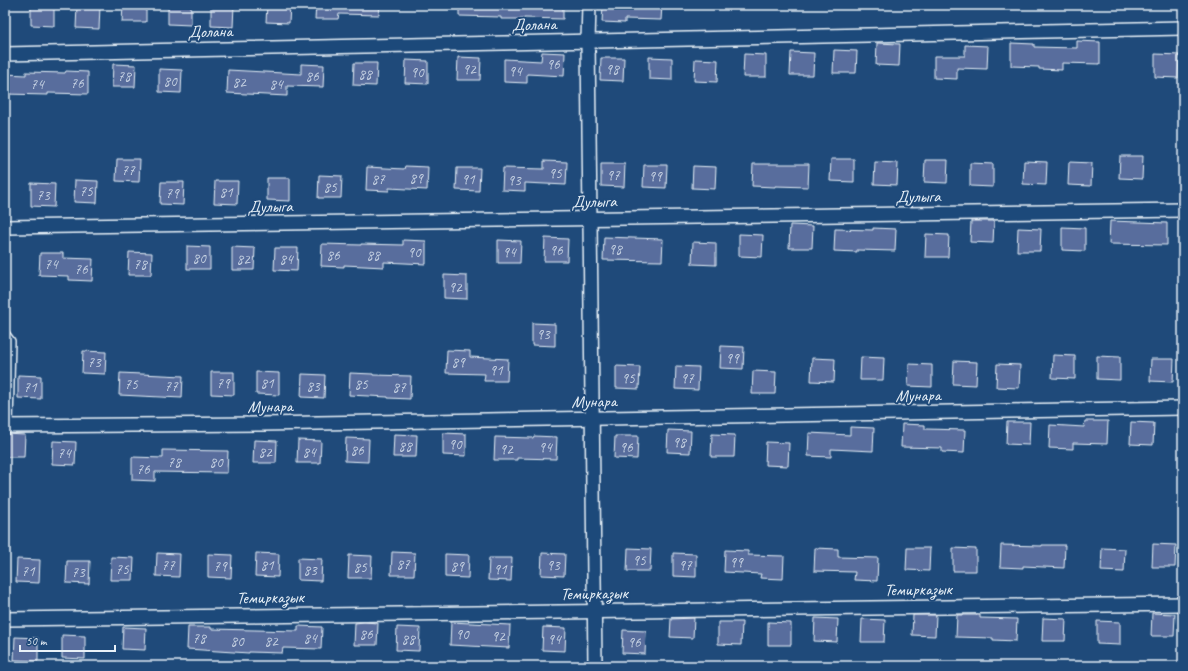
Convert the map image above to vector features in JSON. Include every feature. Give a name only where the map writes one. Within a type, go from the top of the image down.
[{"type":"street","points":[[588,5],[595,666]]},
{"type":"street","name":"Долана","points":[[5,54],[1183,28]]},
{"type":"street","name":"Дулыга","points":[[5,227],[1183,210]]},
{"type":"street","name":"Мунара","points":[[7,426],[278,424],[1183,408]]},
{"type":"street","name":"Темирказык","points":[[5,619],[1183,604]]},
{"type":"lane","points":[[5,333],[11,341],[7,426]]},
{"type":"building","points":[[31,5],[54,5],[54,26],[31,25]]},
{"type":"building","points":[[77,5],[100,6],[99,29],[76,28]]},
{"type":"building","points":[[123,5],[146,5],[146,22],[122,22]]},
{"type":"building","points":[[168,5],[191,5],[191,25],[168,24]]},
{"type":"building","points":[[211,5],[234,5],[233,27],[211,26]]},
{"type":"building","points":[[267,5],[290,5],[289,23],[266,22]]},
{"type":"building","points":[[316,5],[380,5],[379,15],[339,14],[338,19],[315,19]]},
{"type":"building","points":[[459,5],[563,5],[563,19],[501,19],[501,17],[459,16]]},
{"type":"building","points":[[603,5],[662,5],[661,20],[625,19],[625,23],[602,22]]},
{"type":"building","points":[[1077,41],[1100,42],[1100,64],[1062,63],[1062,70],[1011,66],[1011,43],[1034,44],[1034,47],[1077,48]]},
{"type":"building","points":[[877,43],[900,44],[899,66],[876,65]]},
{"type":"building","points":[[965,45],[988,46],[987,69],[957,68],[957,79],[934,78],[934,56],[965,56]]},
{"type":"building","points":[[834,50],[857,51],[856,73],[833,73]]},
{"type":"building","points":[[542,52],[565,53],[564,76],[527,74],[527,83],[504,82],[504,59],[541,61]]},
{"type":"building","points":[[791,52],[814,53],[813,75],[790,75]]},
{"type":"building","points":[[744,54],[766,55],[766,77],[743,77]]},
{"type":"building","points":[[1155,54],[1179,55],[1178,78],[1155,77]]},
{"type":"building","points":[[458,57],[481,58],[480,80],[457,80]]},
{"type":"building","points":[[649,57],[672,58],[672,80],[649,79]]},
{"type":"building","points":[[601,58],[624,58],[623,81],[600,80]]},
{"type":"building","points":[[695,59],[718,60],[717,82],[694,81]]},
{"type":"building","points":[[406,60],[428,61],[428,84],[405,83]]},
{"type":"building","points":[[354,63],[377,63],[376,86],[353,85]]},
{"type":"building","points":[[113,64],[136,65],[135,87],[112,87]]},
{"type":"building","points":[[301,64],[324,65],[323,87],[287,86],[287,96],[227,93],[228,70],[301,74]]},
{"type":"building","points":[[159,69],[182,70],[181,93],[159,92]]},
{"type":"building","points":[[66,71],[88,72],[88,94],[5,94],[5,74],[26,75],[26,72],[65,73]]},
{"type":"building","points":[[1120,156],[1143,156],[1142,179],[1119,178]]},
{"type":"building","points":[[117,159],[140,159],[139,182],[116,181]]},
{"type":"building","points":[[831,159],[854,159],[854,182],[830,181]]},
{"type":"building","points":[[925,160],[948,160],[947,183],[924,182]]},
{"type":"building","points":[[544,161],[567,162],[566,185],[525,183],[525,191],[502,190],[503,168],[544,169]]},
{"type":"building","points":[[1024,161],[1047,162],[1046,185],[1023,184]]},
{"type":"building","points":[[875,162],[898,163],[897,185],[874,184]]},
{"type":"building","points":[[1069,162],[1092,163],[1091,186],[1068,185]]},
{"type":"building","points":[[970,163],[993,164],[993,187],[970,186]]},
{"type":"building","points":[[601,164],[625,164],[624,187],[601,186]]},
{"type":"building","points":[[753,164],[809,164],[808,187],[752,186]]},
{"type":"building","points":[[644,165],[667,165],[666,188],[643,187]]},
{"type":"building","points":[[405,166],[428,167],[427,190],[389,188],[389,191],[366,190],[367,167],[404,169]]},
{"type":"building","points":[[693,166],[716,167],[715,189],[692,188]]},
{"type":"building","points":[[457,168],[480,168],[479,191],[456,190]]},
{"type":"building","points":[[319,175],[342,176],[341,198],[318,198]]},
{"type":"building","points":[[267,178],[290,178],[290,201],[267,200]]},
{"type":"building","points":[[75,180],[98,181],[97,203],[74,202]]},
{"type":"building","points":[[215,181],[238,181],[237,204],[214,203]]},
{"type":"building","points":[[161,182],[184,182],[183,205],[160,204]]},
{"type":"building","points":[[31,183],[55,184],[54,207],[31,206]]},
{"type":"building","points":[[971,221],[994,221],[993,243],[970,242]]},
{"type":"building","points":[[1110,221],[1167,223],[1167,245],[1109,244]]},
{"type":"building","points":[[790,225],[813,226],[812,248],[789,248]]},
{"type":"building","points":[[1062,227],[1085,228],[1085,251],[1062,250]]},
{"type":"building","points":[[873,228],[896,229],[895,251],[834,251],[835,229],[873,230]]},
{"type":"building","points":[[1018,228],[1041,229],[1040,251],[1017,251]]},
{"type":"building","points":[[739,234],[763,235],[762,257],[739,256]]},
{"type":"building","points":[[926,234],[949,235],[948,257],[925,257]]},
{"type":"building","points":[[604,237],[663,239],[662,261],[603,260]]},
{"type":"building","points":[[545,238],[568,239],[567,261],[544,261]]},
{"type":"building","points":[[403,240],[426,241],[426,264],[384,262],[384,267],[344,265],[344,267],[321,266],[322,244],[403,245]]},
{"type":"building","points":[[498,240],[521,241],[520,263],[498,263]]},
{"type":"building","points":[[693,242],[716,243],[716,265],[692,264]]},
{"type":"building","points":[[187,246],[210,247],[210,269],[187,269]]},
{"type":"building","points":[[232,247],[255,248],[254,270],[232,270]]},
{"type":"building","points":[[275,248],[298,248],[297,271],[274,270]]},
{"type":"building","points":[[129,252],[152,253],[151,275],[128,275]]},
{"type":"building","points":[[40,253],[63,253],[63,258],[93,259],[92,281],[69,280],[69,276],[39,275]]},
{"type":"building","points":[[444,275],[467,276],[467,299],[444,298]]},
{"type":"building","points":[[532,323],[555,324],[555,346],[532,345]]},
{"type":"building","points":[[721,346],[744,347],[743,369],[720,368]]},
{"type":"building","points":[[447,350],[470,351],[470,357],[508,359],[507,381],[484,381],[485,374],[446,373]]},
{"type":"building","points":[[83,351],[106,352],[105,374],[82,373]]},
{"type":"building","points":[[1053,355],[1075,356],[1075,379],[1052,378]]},
{"type":"building","points":[[1097,356],[1120,357],[1120,380],[1097,379]]},
{"type":"building","points":[[861,357],[884,358],[883,380],[860,380]]},
{"type":"building","points":[[812,358],[835,359],[834,382],[811,381]]},
{"type":"building","points":[[1151,359],[1174,359],[1173,382],[1150,381]]},
{"type":"building","points":[[954,361],[977,362],[976,385],[953,384]]},
{"type":"building","points":[[909,364],[932,365],[932,387],[908,386]]},
{"type":"building","points":[[997,364],[1020,365],[1019,388],[996,387]]},
{"type":"building","points":[[616,366],[640,367],[639,389],[616,388]]},
{"type":"building","points":[[676,366],[699,367],[698,390],[675,389]]},
{"type":"building","points":[[753,371],[776,372],[775,394],[752,394]]},
{"type":"building","points":[[211,372],[234,372],[234,395],[211,394]]},
{"type":"building","points":[[256,372],[279,373],[279,395],[256,394]]},
{"type":"building","points":[[120,373],[183,376],[182,398],[119,395]]},
{"type":"building","points":[[350,373],[411,376],[410,399],[349,395]]},
{"type":"building","points":[[302,374],[325,375],[324,398],[301,397]]},
{"type":"building","points":[[18,375],[41,376],[41,399],[18,398]]},
{"type":"building","points":[[1085,421],[1108,421],[1107,444],[1073,443],[1073,449],[1049,448],[1050,425],[1084,427]]},
{"type":"building","points":[[1007,422],[1030,422],[1029,445],[1006,444]]},
{"type":"building","points":[[1131,422],[1154,423],[1153,445],[1130,444]]},
{"type":"building","points":[[902,424],[925,425],[925,429],[965,430],[964,453],[942,452],[942,448],[901,447]]},
{"type":"building","points":[[850,427],[874,428],[873,451],[831,449],[831,457],[808,456],[809,433],[850,435]]},
{"type":"building","points":[[668,430],[691,431],[690,453],[667,452]]},
{"type":"building","points":[[443,433],[466,434],[466,456],[443,455]]},
{"type":"building","points":[[5,434],[25,435],[24,457],[5,457]]},
{"type":"building","points":[[394,434],[417,435],[416,457],[393,457]]},
{"type":"building","points":[[712,434],[735,435],[734,457],[711,457]]},
{"type":"building","points":[[534,436],[557,437],[556,459],[517,458],[517,460],[494,460],[495,437],[533,438]]},
{"type":"building","points":[[615,436],[638,436],[637,459],[614,458]]},
{"type":"building","points":[[346,438],[369,439],[368,462],[345,461]]},
{"type":"building","points":[[254,440],[277,441],[276,463],[253,463]]},
{"type":"building","points":[[298,440],[321,441],[320,463],[297,463]]},
{"type":"building","points":[[53,441],[76,442],[75,465],[52,464]]},
{"type":"building","points":[[766,442],[789,443],[788,466],[765,465]]},
{"type":"building","points":[[163,450],[228,451],[227,473],[155,472],[155,481],[132,480],[132,457],[163,458]]},
{"type":"building","points":[[1153,544],[1176,545],[1175,567],[1152,567]]},
{"type":"building","points":[[1001,545],[1065,545],[1064,568],[1023,566],[1023,568],[1000,567]]},
{"type":"building","points":[[628,548],[651,549],[650,571],[627,571]]},
{"type":"building","points":[[815,548],[838,549],[838,557],[878,558],[877,581],[854,580],[855,572],[814,571]]},
{"type":"building","points":[[907,548],[930,548],[929,571],[906,570]]},
{"type":"building","points":[[953,548],[976,549],[976,571],[953,571]]},
{"type":"building","points":[[1102,548],[1125,549],[1124,572],[1101,571]]},
{"type":"building","points":[[725,550],[748,551],[748,555],[784,556],[783,579],[760,578],[761,574],[724,572]]},
{"type":"building","points":[[392,552],[415,553],[414,575],[391,575]]},
{"type":"building","points":[[157,553],[180,554],[179,577],[156,576]]},
{"type":"building","points":[[256,553],[279,554],[278,577],[255,576]]},
{"type":"building","points":[[542,553],[565,554],[564,576],[541,575]]},
{"type":"building","points":[[673,553],[696,554],[696,577],[673,576]]},
{"type":"building","points":[[208,554],[232,555],[231,578],[208,577]]},
{"type":"building","points":[[445,554],[469,555],[468,578],[445,577]]},
{"type":"building","points":[[349,555],[372,556],[371,578],[348,578]]},
{"type":"building","points":[[111,557],[134,558],[133,580],[110,580]]},
{"type":"building","points":[[298,558],[322,559],[321,581],[298,580]]},
{"type":"building","points":[[489,558],[512,558],[511,581],[488,580]]},
{"type":"building","points":[[17,559],[40,560],[39,583],[16,582]]},
{"type":"building","points":[[67,561],[90,561],[89,584],[66,583]]},
{"type":"building","points":[[1152,613],[1175,614],[1174,636],[1151,636]]},
{"type":"building","points":[[913,615],[936,615],[935,636],[912,635]]},
{"type":"building","points":[[957,615],[980,615],[980,618],[1017,619],[1016,641],[993,640],[993,638],[956,637]]},
{"type":"building","points":[[694,618],[693,638],[670,637],[671,619]]},
{"type":"building","points":[[815,618],[838,619],[837,642],[814,641]]},
{"type":"building","points":[[1043,618],[1066,619],[1065,641],[1042,641]]},
{"type":"building","points":[[862,619],[885,620],[884,642],[861,642]]},
{"type":"building","points":[[1097,621],[1120,622],[1120,645],[1097,644]]},
{"type":"building","points":[[451,622],[510,625],[509,648],[450,645]]},
{"type":"building","points":[[718,622],[742,622],[741,645],[718,644]]},
{"type":"building","points":[[768,622],[791,623],[791,645],[768,645]]},
{"type":"building","points":[[355,623],[378,623],[377,645],[354,645]]},
{"type":"building","points":[[298,626],[322,627],[321,649],[283,648],[282,653],[249,653],[187,649],[188,627],[298,631]]},
{"type":"building","points":[[123,627],[146,628],[145,650],[122,649]]},
{"type":"building","points":[[397,627],[420,628],[419,651],[396,650]]},
{"type":"building","points":[[543,627],[566,628],[565,651],[542,650]]},
{"type":"building","points":[[623,630],[646,631],[645,654],[622,653]]},
{"type":"building","points":[[62,635],[85,636],[85,659],[62,658]]},
{"type":"building","points":[[15,637],[38,638],[38,661],[14,660]]}]
